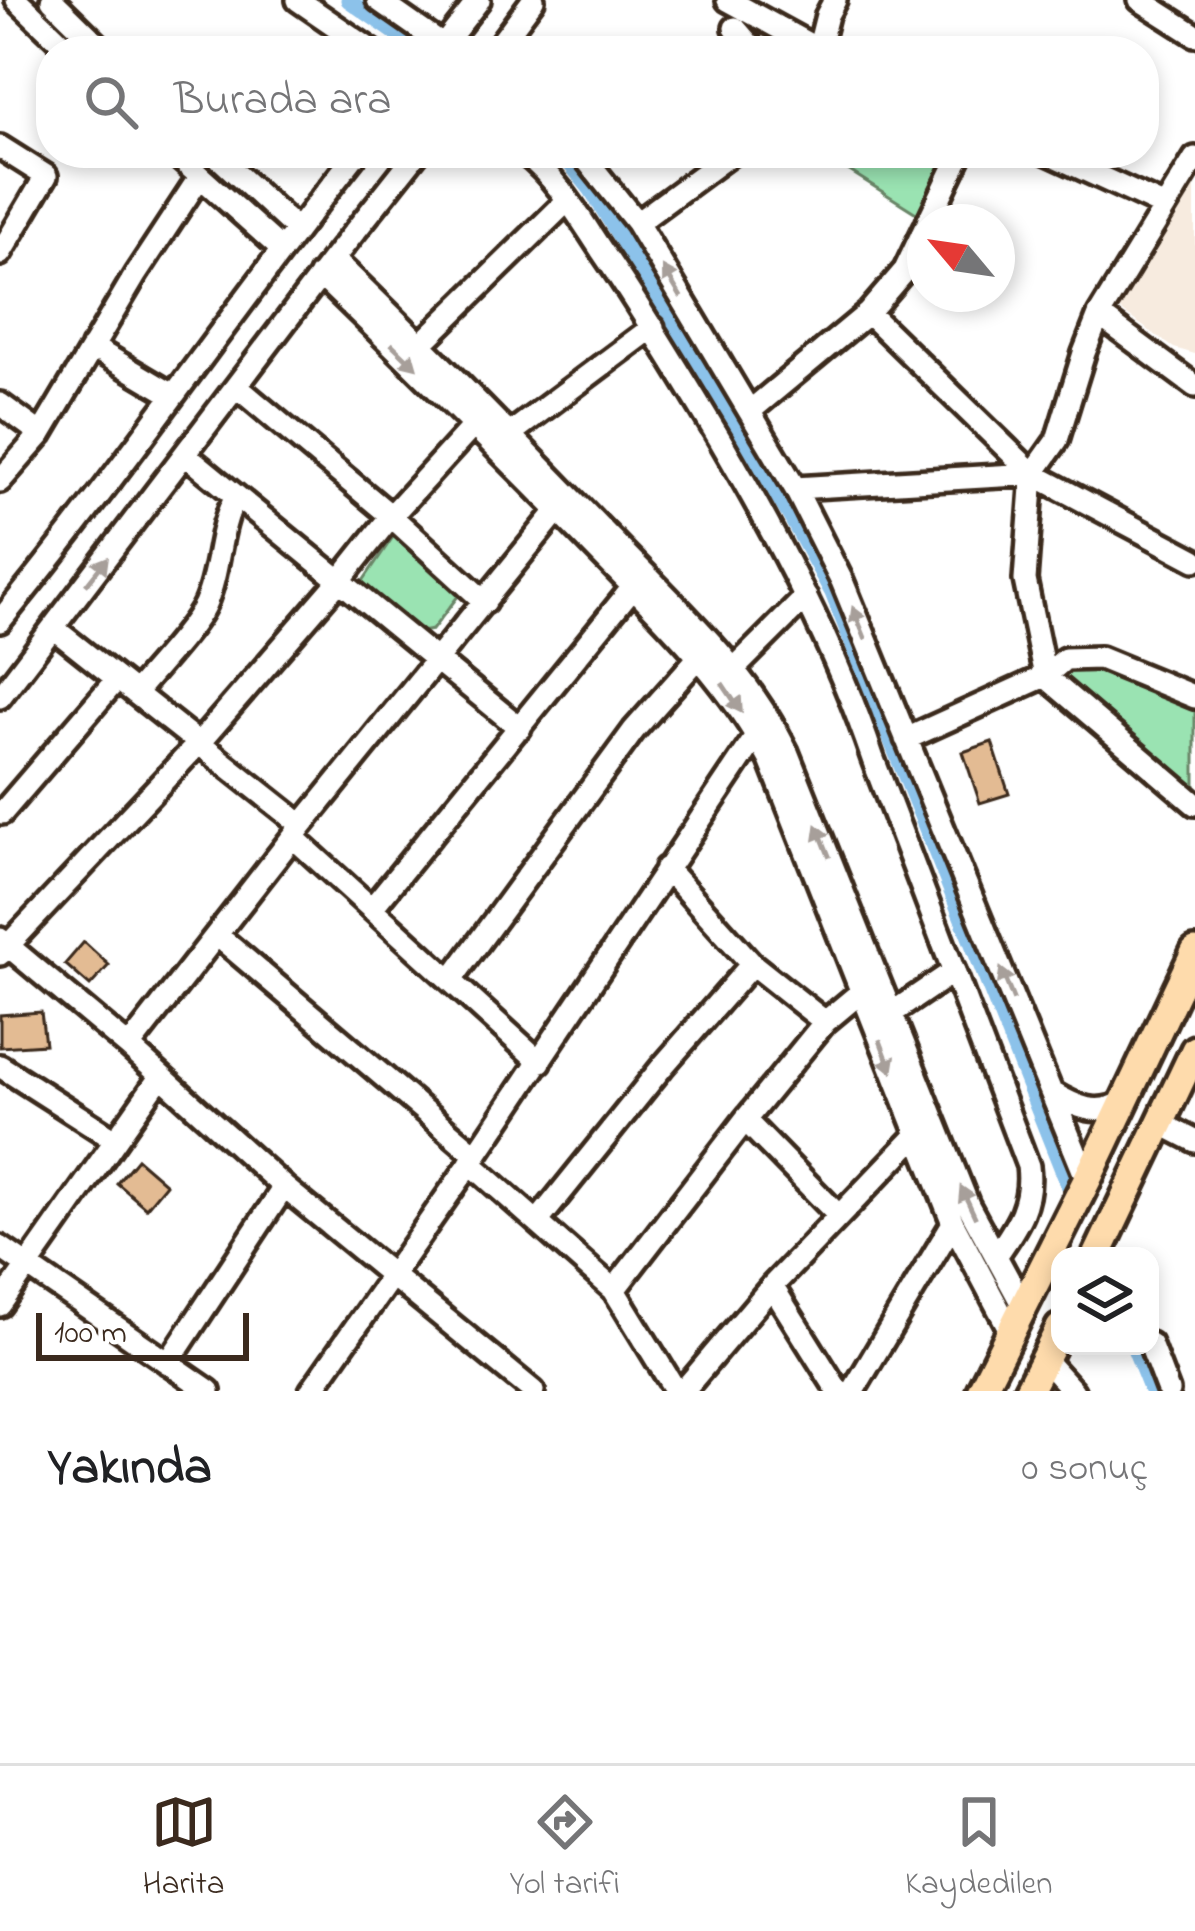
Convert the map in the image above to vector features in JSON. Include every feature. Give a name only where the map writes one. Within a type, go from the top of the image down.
[{"type":"main road","points":[[981,1391],[1195,952]]},
{"type":"main road","points":[[1107,1247],[1195,1050]]},
{"type":"main road","points":[[1087,1180],[1105,1247]]},
{"type":"main road","points":[[1028,1391],[1051,1345]]},
{"type":"street","points":[[17,0],[54,36]]},
{"type":"street","points":[[52,0],[89,36]]},
{"type":"street","points":[[298,0],[350,36]]},
{"type":"street","points":[[378,0],[427,36]]},
{"type":"street","points":[[454,36],[479,0]]},
{"type":"street","points":[[506,36],[533,0]]},
{"type":"street","points":[[728,0],[793,36]]},
{"type":"street","points":[[823,36],[835,0]]},
{"type":"street","points":[[1149,2],[1195,35]]},
{"type":"street","points":[[735,28],[742,36]]},
{"type":"street","points":[[0,147],[46,176],[0,254]]},
{"type":"street","points":[[1195,158],[1099,314],[1058,440],[1034,475],[1025,580],[1045,676],[1195,804]]},
{"type":"street","points":[[189,168],[281,249]]},
{"type":"street","points":[[230,168],[296,230]]},
{"type":"street","points":[[0,621],[345,168]]},
{"type":"street","points":[[0,697],[405,168]]},
{"type":"street","points":[[540,168],[653,327],[752,494],[852,696],[1028,1166],[1025,1210],[996,1256]]},
{"type":"street","points":[[593,168],[637,223],[795,488],[842,580],[1087,1180]]},
{"type":"street","points":[[637,223],[712,168]]},
{"type":"street","points":[[936,204],[954,168]]},
{"type":"street","points":[[1081,168],[1163,206]]},
{"type":"street","points":[[0,481],[40,434],[199,178]]},
{"type":"street","points":[[421,344],[567,201]]},
{"type":"street","points":[[750,411],[868,313],[907,266]]},
{"type":"street","points":[[327,267],[421,344],[510,434],[735,668],[771,719],[968,1205],[1023,1306]]},
{"type":"street","points":[[327,267],[698,657],[757,735],[952,1223],[1011,1332]]},
{"type":"street","points":[[868,313],[1034,475],[1195,560]]},
{"type":"street","points":[[1099,314],[1195,386]]},
{"type":"street","points":[[510,434],[653,327]]},
{"type":"street","points":[[92,347],[173,395]]},
{"type":"street","points":[[237,387],[392,516],[485,602]]},
{"type":"street","points":[[0,404],[40,434]]},
{"type":"street","points":[[474,425],[199,743],[2,946],[129,1047],[284,1187],[533,1391]]},
{"type":"street","points":[[186,455],[520,728]]},
{"type":"street","points":[[795,488],[1034,475]]},
{"type":"street","points":[[0,811],[203,608],[216,571],[226,513],[236,496]]},
{"type":"street","points":[[129,1047],[558,510]]},
{"type":"street","points":[[372,908],[633,587]]},
{"type":"street","points":[[735,668],[806,597]]},
{"type":"street","points":[[52,628],[199,743],[298,831],[372,908],[540,1062]]},
{"type":"street","points":[[451,980],[634,730],[698,657]]},
{"type":"street","points":[[906,739],[1045,676],[1065,659],[1100,658],[1195,697]]},
{"type":"street","points":[[311,1391],[540,1062],[757,735]]},
{"type":"street","points":[[666,868],[752,964],[826,1022]]},
{"type":"street","points":[[218,936],[473,1159],[614,1290],[680,1391],[772,1286],[917,1135]]},
{"type":"street","points":[[538,1221],[752,964]]},
{"type":"street","points":[[892,1013],[954,971]]},
{"type":"street","points":[[614,1290],[826,1022],[861,992]]},
{"type":"street","points":[[0,1066],[114,1138]]},
{"type":"street","points":[[0,1305],[160,1077]]},
{"type":"street","points":[[1051,1092],[1089,1110],[1113,1108],[1125,1101]]},
{"type":"street","points":[[745,1120],[838,1215]]},
{"type":"street","points":[[1160,1123],[1195,1141]]},
{"type":"street","points":[[168,1363],[284,1187]]},
{"type":"street","points":[[853,1391],[952,1223]]},
{"type":"street","points":[[0,1247],[209,1391]]},
{"type":"street","points":[[772,1286],[838,1391]]},
{"type":"street","points":[[1154,1355],[1168,1391]]},
{"type":"street","points":[[1044,1359],[1073,1391]]},
{"type":"shaded area","points":[[1195,183],[1195,354],[1174,348],[1117,308],[1116,300]]},
{"type":"green space","points":[[845,168],[942,168],[926,204],[907,207]]},
{"type":"green space","points":[[397,531],[462,591],[432,630],[420,632],[361,584]]},
{"type":"green space","points":[[1088,663],[1195,710],[1195,788],[1064,680],[1070,669]]},
{"type":"building","points":[[992,742],[1009,794],[980,803],[963,752]]},
{"type":"building","points":[[84,942],[109,965],[90,986],[65,964]]},
{"type":"building","points":[[41,1012],[45,1044],[0,1047],[0,1015]]},
{"type":"building","points":[[137,1159],[166,1184],[146,1208],[117,1183]]},
{"type":"waterway","points":[[348,0],[400,36]]},
{"type":"waterway","points":[[573,168],[789,515],[832,593],[1068,1185]]},
{"type":"waterway","points":[[1137,1355],[1151,1391]]}]
